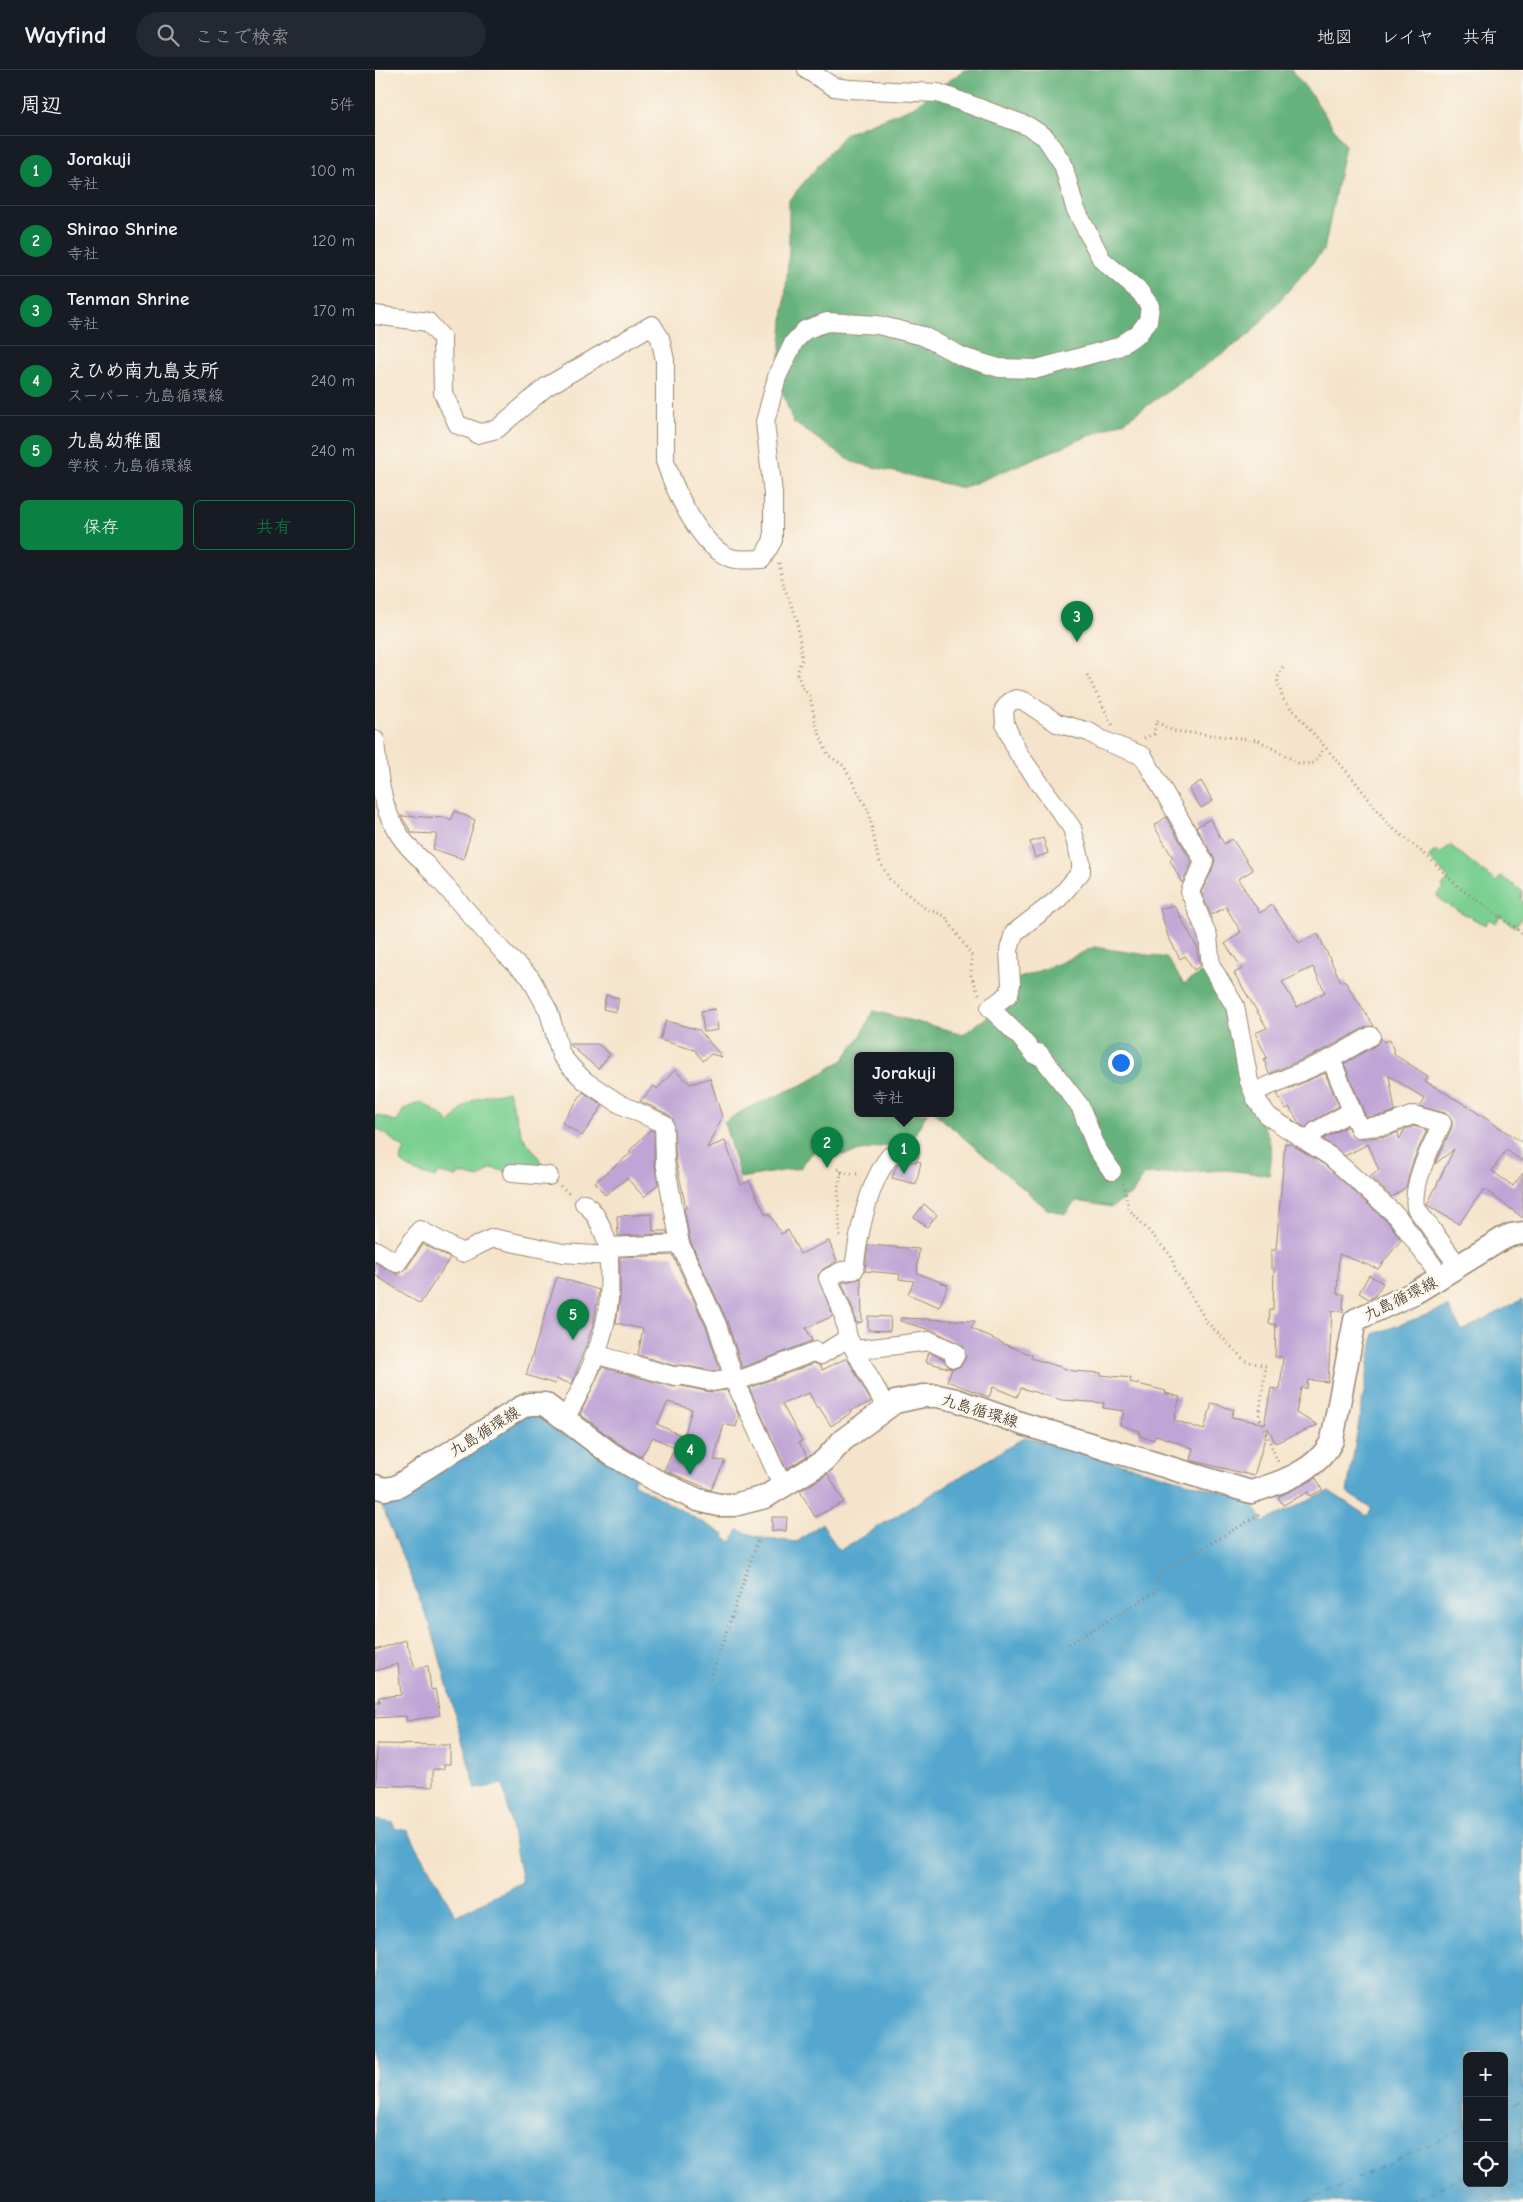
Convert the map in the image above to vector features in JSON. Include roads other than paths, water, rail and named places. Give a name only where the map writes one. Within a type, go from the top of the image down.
[{"type":"main road","name":"九島循環線","points":[[375,1486],[385,1489],[396,1487],[529,1404],[545,1404],[611,1454],[655,1480],[698,1500],[719,1505],[734,1505],[765,1497],[824,1461],[843,1440],[895,1402],[906,1398],[938,1396],[957,1400],[1041,1429],[1251,1492],[1272,1486],[1308,1468],[1328,1450],[1332,1440],[1355,1320],[1416,1292],[1502,1239],[1511,1235],[1523,1234]]},
{"type":"street","points":[[375,315],[428,322],[442,338],[443,393],[457,425],[475,431],[477,434],[497,429],[546,387],[652,325],[660,338],[665,360],[665,461],[691,520],[717,551],[733,559],[762,559],[773,540],[773,494],[765,422],[777,377],[794,342],[805,330],[827,322],[878,325],[923,336],[963,357],[999,368],[1037,369],[1118,347],[1139,333],[1148,320],[1150,306],[1140,292],[1102,260],[1075,208],[1063,164],[1045,137],[1028,126],[938,93],[849,89],[834,86],[807,70]]},
{"type":"street","points":[[1112,1171],[1097,1149],[1080,1106],[1039,1052],[1035,1055],[1019,1036],[990,1008],[1009,994],[1011,984],[1009,950],[1014,933],[1058,899],[1081,872],[1081,862],[1073,828],[1018,753],[1005,724],[1004,709],[1016,699],[1024,701],[1057,723],[1089,732],[1102,740],[1139,754],[1204,862],[1201,872],[1190,892],[1208,938],[1211,966],[1235,1006],[1249,1081],[1256,1099],[1268,1116],[1331,1157],[1397,1216],[1450,1272]]},
{"type":"street","points":[[375,740],[380,786],[391,822],[398,835],[406,847],[422,860],[505,954],[530,977],[549,1012],[561,1055],[585,1081],[620,1104],[664,1124],[665,1162],[680,1244],[717,1326],[735,1380],[783,1487]]},
{"type":"street","points":[[1259,1090],[1331,1059],[1371,1036]]},
{"type":"street","points":[[1331,1059],[1359,1128],[1388,1125],[1413,1115],[1441,1123],[1420,1176],[1415,1199],[1416,1208],[1450,1272]]},
{"type":"street","points":[[1309,1143],[1316,1130],[1352,1111]]},
{"type":"street","points":[[886,1407],[852,1344],[843,1313],[828,1278],[842,1270],[854,1270],[857,1245],[871,1193],[889,1156],[897,1153],[910,1153],[902,1147]]},
{"type":"street","points":[[512,1173],[549,1176]]},
{"type":"street","points":[[565,1418],[578,1397],[595,1354],[605,1324],[609,1299],[609,1252],[606,1236],[590,1209],[584,1203]]},
{"type":"street","points":[[375,1250],[397,1263],[420,1230],[463,1253],[493,1238],[563,1253],[609,1252],[680,1244]]},
{"type":"street","points":[[595,1354],[676,1377],[680,1375],[713,1382],[735,1380],[816,1351],[821,1355],[852,1344],[930,1341],[956,1353],[954,1358]]},
{"type":"water","points":[[1523,1299],[1523,2202],[375,2202],[375,1820],[394,1823],[394,1828],[408,1831],[456,1916],[522,1882],[503,1784],[476,1789],[431,1627],[381,1504],[526,1411],[543,1412],[636,1476],[633,1483],[725,1535],[724,1538],[732,1542],[738,1530],[765,1539],[797,1542],[822,1523],[839,1551],[1025,1437],[1251,1500],[1263,1522],[1329,1491],[1367,1516],[1372,1509],[1347,1492],[1374,1334],[1448,1307],[1462,1331]]},
{"type":"place","name":"Tenman Shrine","points":[[1077,642]]},
{"type":"place","name":"Shirao Shrine","points":[[827,1168]]},
{"type":"place","name":"Jorakuji","points":[[904,1174]]},
{"type":"place","name":"九島幼稚園","points":[[573,1340]]},
{"type":"place","name":"えひめ南九島支所","points":[[690,1475]]}]
